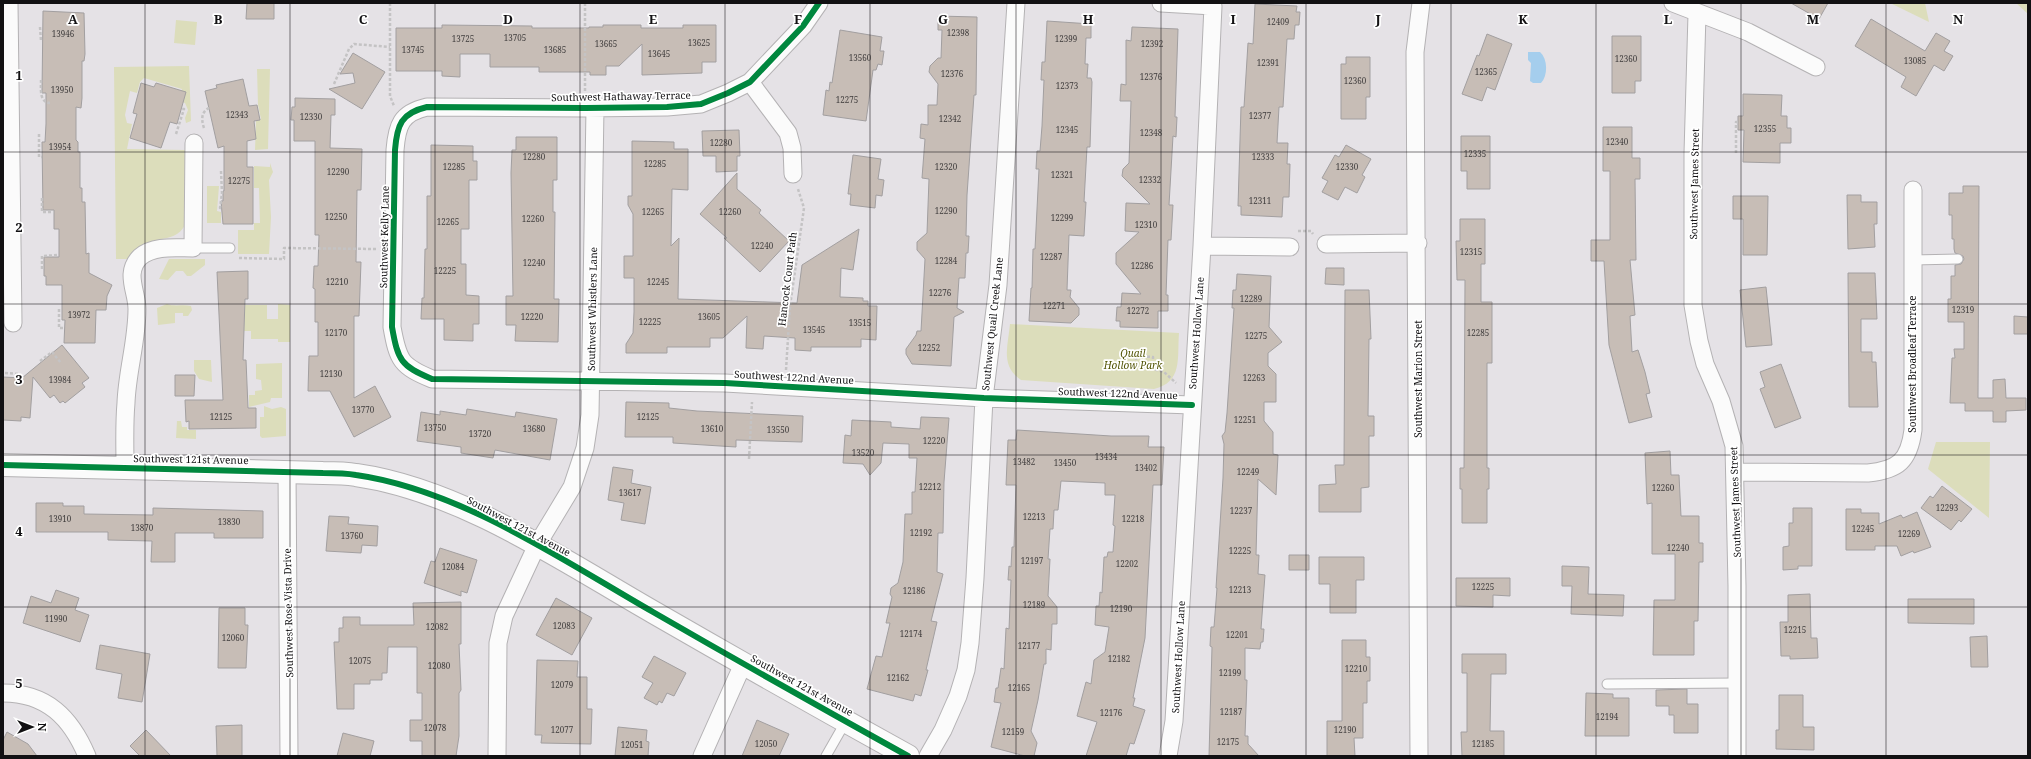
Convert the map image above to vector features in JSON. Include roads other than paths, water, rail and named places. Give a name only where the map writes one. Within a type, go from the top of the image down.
[{"type":"main road","name":"Southwest 121st Avenue","points":[[3,465],[286,471],[356,475],[410,488],[462,507],[537,545],[743,664],[908,756]]},
{"type":"street","points":[[9,3],[6,102],[13,323]]},
{"type":"street","name":"Southwest Hathaway Terrace","points":[[404,119],[416,110],[427,107],[590,108],[667,107],[701,104],[728,94],[750,82],[803,26],[819,3]]},
{"type":"street","name":"Southwest Quail Creek Lane","points":[[928,756],[944,730],[958,696],[967,663],[975,578],[984,398],[998,285],[1016,3]]},
{"type":"street","name":"Southwest Hollow Lane","points":[[1161,3],[1213,6],[1202,246],[1174,721],[1168,756]]},
{"type":"street","name":"Southwest Marion Street","points":[[1419,756],[1418,243],[1415,52],[1421,3]]},
{"type":"street","points":[[1673,3],[1697,14],[1748,32],[1816,67]]},
{"type":"street","name":"Southwest James Street","points":[[1697,14],[1693,152],[1693,305],[1699,341],[1706,364],[1721,401],[1734,446],[1737,756]]},
{"type":"street","points":[[750,82],[788,133],[792,148],[792,174]]},
{"type":"street","name":"Southwest Whistlers Lane","points":[[497,756],[498,642],[504,616],[537,545],[572,486],[585,448],[590,415],[590,108]]},
{"type":"street","name":"Southwest Kelly Lane","points":[[401,361],[396,349],[392,327],[396,132],[404,119]]},
{"type":"street","points":[[125,468],[126,403],[137,308],[132,283],[132,273],[140,258],[148,252],[156,249],[193,248],[200,139]]},
{"type":"street","name":"Southwest Broadleaf Terrace","points":[[1735,472],[1868,473],[1889,469],[1900,463],[1907,455],[1913,430],[1913,190]]},
{"type":"street","points":[[1326,244],[1418,243]]},
{"type":"street","points":[[1202,246],[1290,247]]},
{"type":"street","name":"Southwest 122nd Avenue","points":[[401,361],[411,370],[432,379],[725,383],[984,398],[1192,405]]},
{"type":"street","name":"Southwest Rose Vista Drive","points":[[286,471],[289,756]]},
{"type":"street","points":[[702,756],[743,664]]},
{"type":"street","points":[[3,693],[20,693],[46,704],[58,712],[77,734],[87,756]]},
{"type":"lane","points":[[193,248],[230,248]]},
{"type":"lane","points":[[1913,260],[1958,259]]},
{"type":"lane","points":[[1607,684],[1737,683]]},
{"type":"lane","points":[[826,756],[846,721]]},
{"type":"water","points":[[1528,52],[1540,52],[1545,59],[1546,72],[1541,83],[1533,83],[1530,81],[1531,63],[1528,60]]},
{"type":"park label","name":"Quail Hollow Park","points":[[1133,358]]}]
